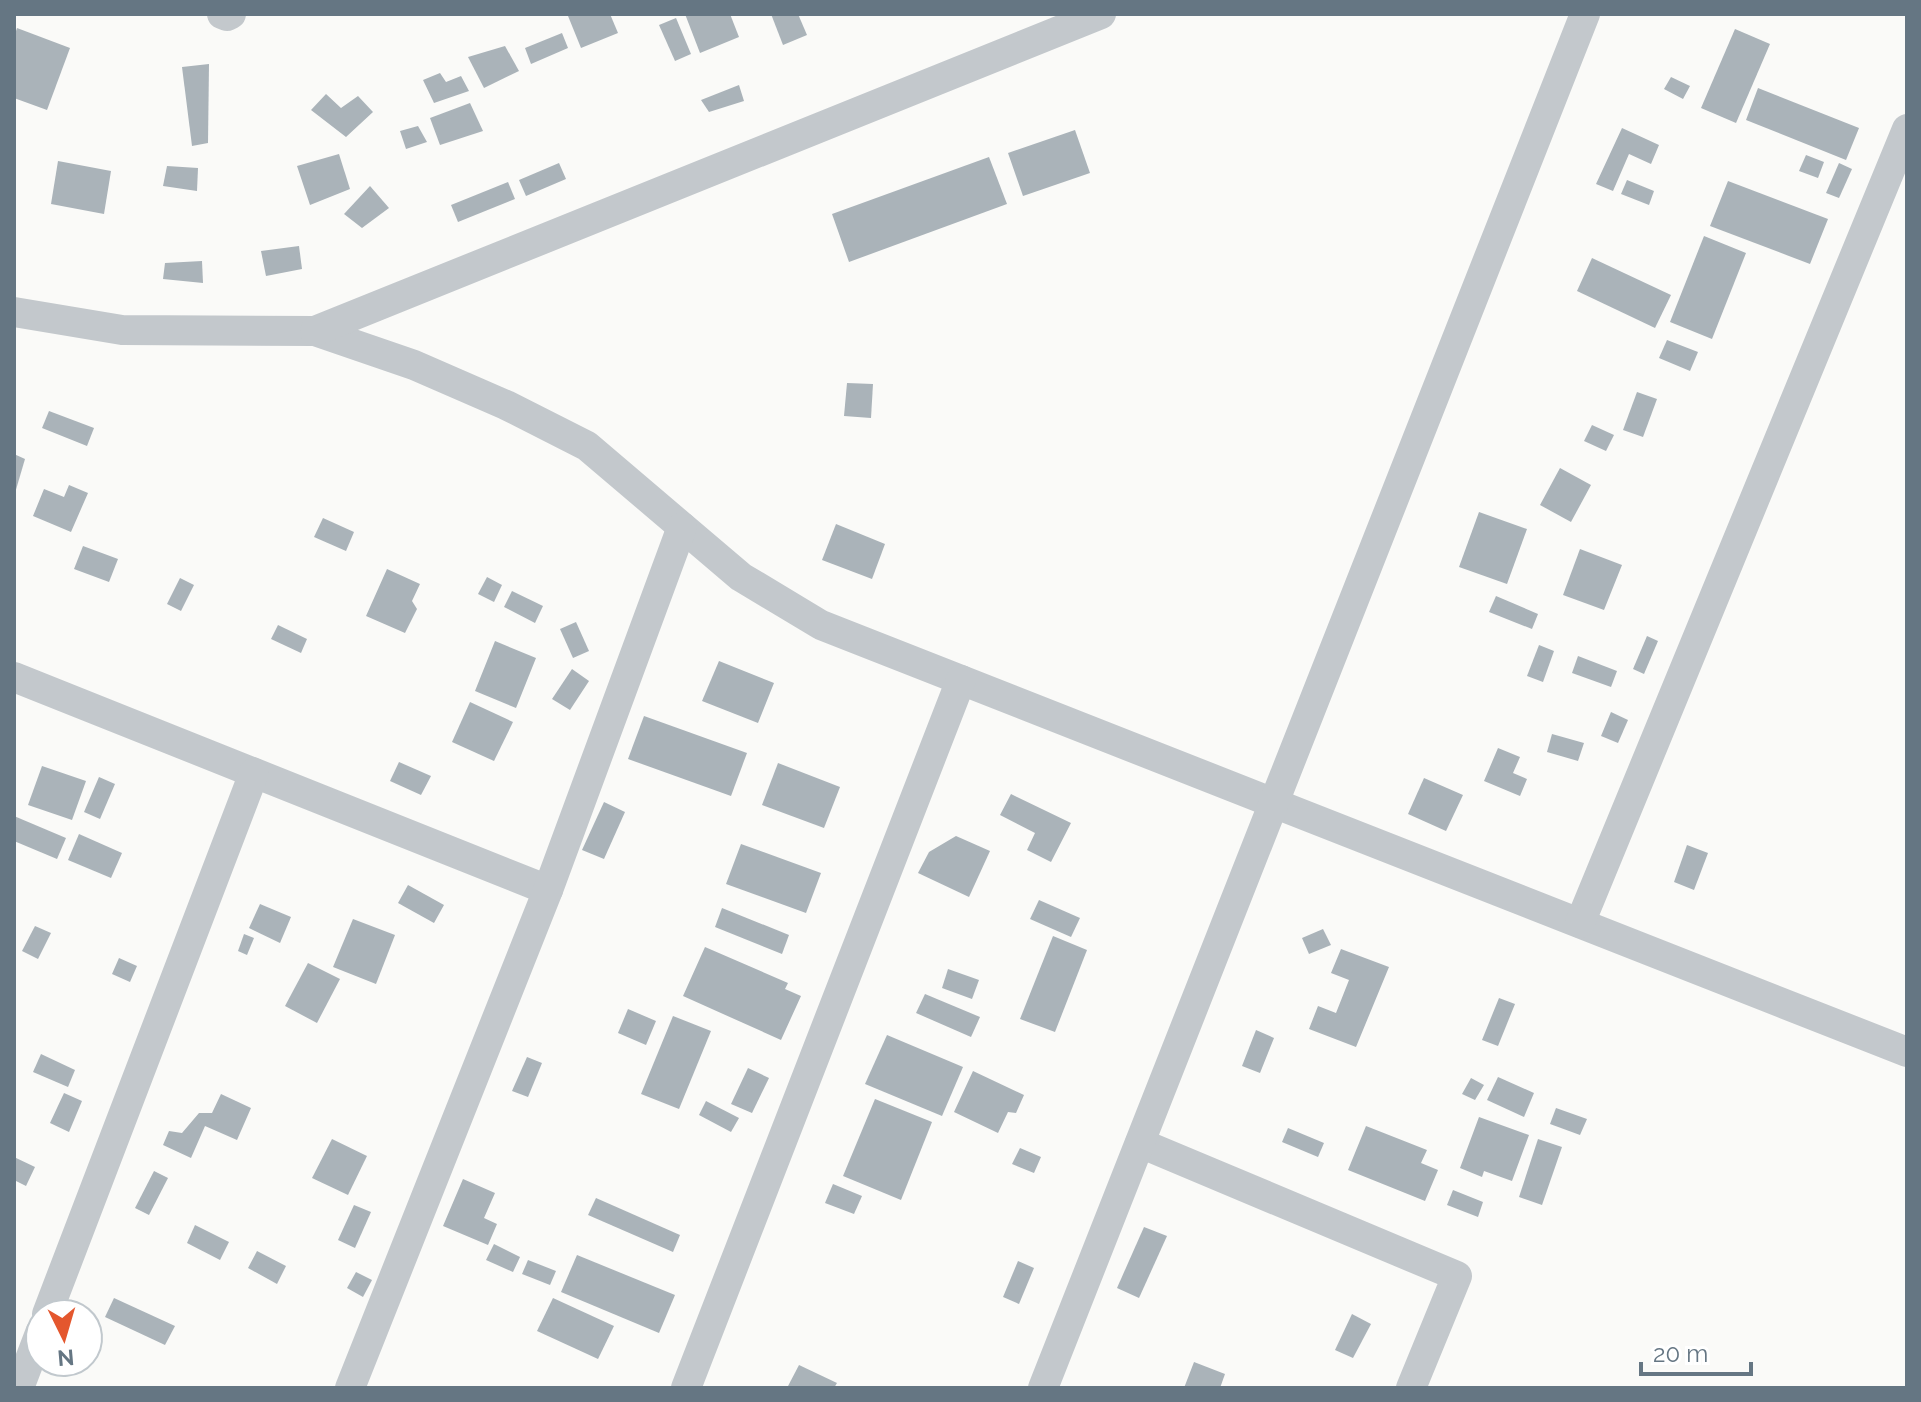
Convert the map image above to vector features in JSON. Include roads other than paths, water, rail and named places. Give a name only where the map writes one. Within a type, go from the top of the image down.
[{"type":"street","points":[[222,14],[231,14]]},
{"type":"street","points":[[315,331],[1101,14]]},
{"type":"street","points":[[1043,1388],[1585,14]]},
{"type":"street","points":[[1580,923],[1907,129]]},
{"type":"street","points":[[14,312],[122,330],[315,331],[414,365],[506,405],[587,446],[741,577],[821,625],[1907,1052]]},
{"type":"street","points":[[350,1388],[548,890],[682,527]]},
{"type":"street","points":[[14,677],[548,890]]},
{"type":"street","points":[[686,1388],[961,680]]},
{"type":"street","points":[[53,1298],[254,773]]},
{"type":"street","points":[[1140,1143],[1457,1276],[1411,1388]]}]
